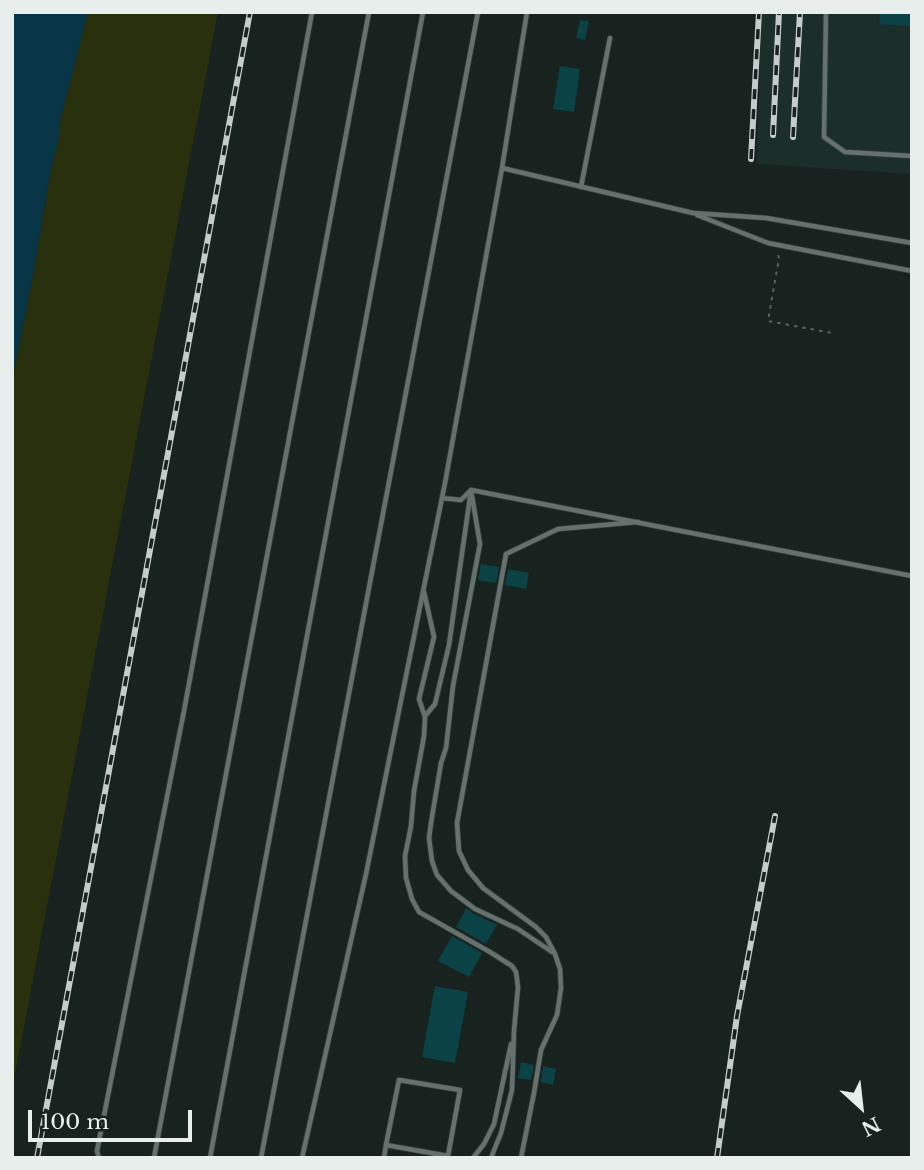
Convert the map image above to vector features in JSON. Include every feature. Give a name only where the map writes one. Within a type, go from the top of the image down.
[{"type":"lane","points":[[99,1158],[97,1151],[184,711],[312,12]]},
{"type":"lane","points":[[154,1158],[369,12]]},
{"type":"lane","points":[[209,1158],[423,12]]},
{"type":"lane","points":[[261,1158],[478,12]]},
{"type":"lane","points":[[302,1158],[366,874],[442,498],[502,168],[527,12]]},
{"type":"lane","points":[[826,12],[824,137],[845,152],[912,156]]},
{"type":"lane","points":[[581,187],[610,38]]},
{"type":"lane","points":[[502,168],[693,213],[776,244],[912,271]]},
{"type":"lane","points":[[693,213],[766,218],[912,243]]},
{"type":"lane","points":[[442,498],[461,500],[471,490]]},
{"type":"lane","points":[[471,490],[912,576]]},
{"type":"lane","points":[[425,717],[435,704],[449,645],[471,490]]},
{"type":"lane","points":[[471,490],[480,544],[453,686],[446,748],[430,823],[432,861],[437,875],[451,891],[475,909],[518,929],[555,954]]},
{"type":"lane","points":[[521,1157],[541,1049],[557,1015],[561,988],[560,970],[546,937],[484,888],[468,870],[459,851],[457,823],[506,554],[558,529],[638,522]]},
{"type":"lane","points":[[424,587],[434,637],[419,699],[425,717],[424,736],[405,856],[406,878],[412,900],[419,912],[512,966],[516,972],[518,987],[512,1090],[501,1133],[491,1158]]},
{"type":"lane","points":[[473,1158],[494,1124],[514,1031]]},
{"type":"lane","points":[[384,1158],[386,1145],[398,1080],[460,1090],[448,1156],[386,1145]]},
{"type":"path","points":[[776,244],[779,258],[768,321],[832,333]]},
{"type":"shaded area","points":[[761,12],[912,12],[912,174],[757,164]]},
{"type":"green space","points":[[88,12],[218,12],[12,1089],[12,381],[59,137],[59,125]]},
{"type":"water","points":[[12,12],[88,12],[59,125],[59,137],[12,381]]},
{"type":"building","points":[[880,12],[912,12],[912,26],[879,24]]},
{"type":"building","points":[[580,20],[589,21],[585,40],[576,38]]},
{"type":"building","points":[[560,66],[580,69],[574,112],[553,109]]},
{"type":"building","points":[[481,564],[499,567],[496,583],[478,580]]},
{"type":"building","points":[[508,569],[529,573],[526,589],[505,585]]},
{"type":"building","points":[[466,908],[497,925],[486,944],[456,927]]},
{"type":"building","points":[[452,936],[482,953],[469,977],[438,961]]},
{"type":"building","points":[[435,986],[468,992],[455,1063],[422,1057]]},
{"type":"building","points":[[521,1062],[534,1065],[531,1080],[518,1078]]},
{"type":"building","points":[[543,1066],[556,1069],[553,1085],[541,1082]]},
{"type":"railway","points":[[37,1158],[250,12]]},
{"type":"railway","points":[[751,159],[759,12]]},
{"type":"railway","points":[[773,135],[779,12]]},
{"type":"railway","points":[[793,137],[800,12]]},
{"type":"railway","points":[[717,1158],[737,1016],[775,816]]}]
